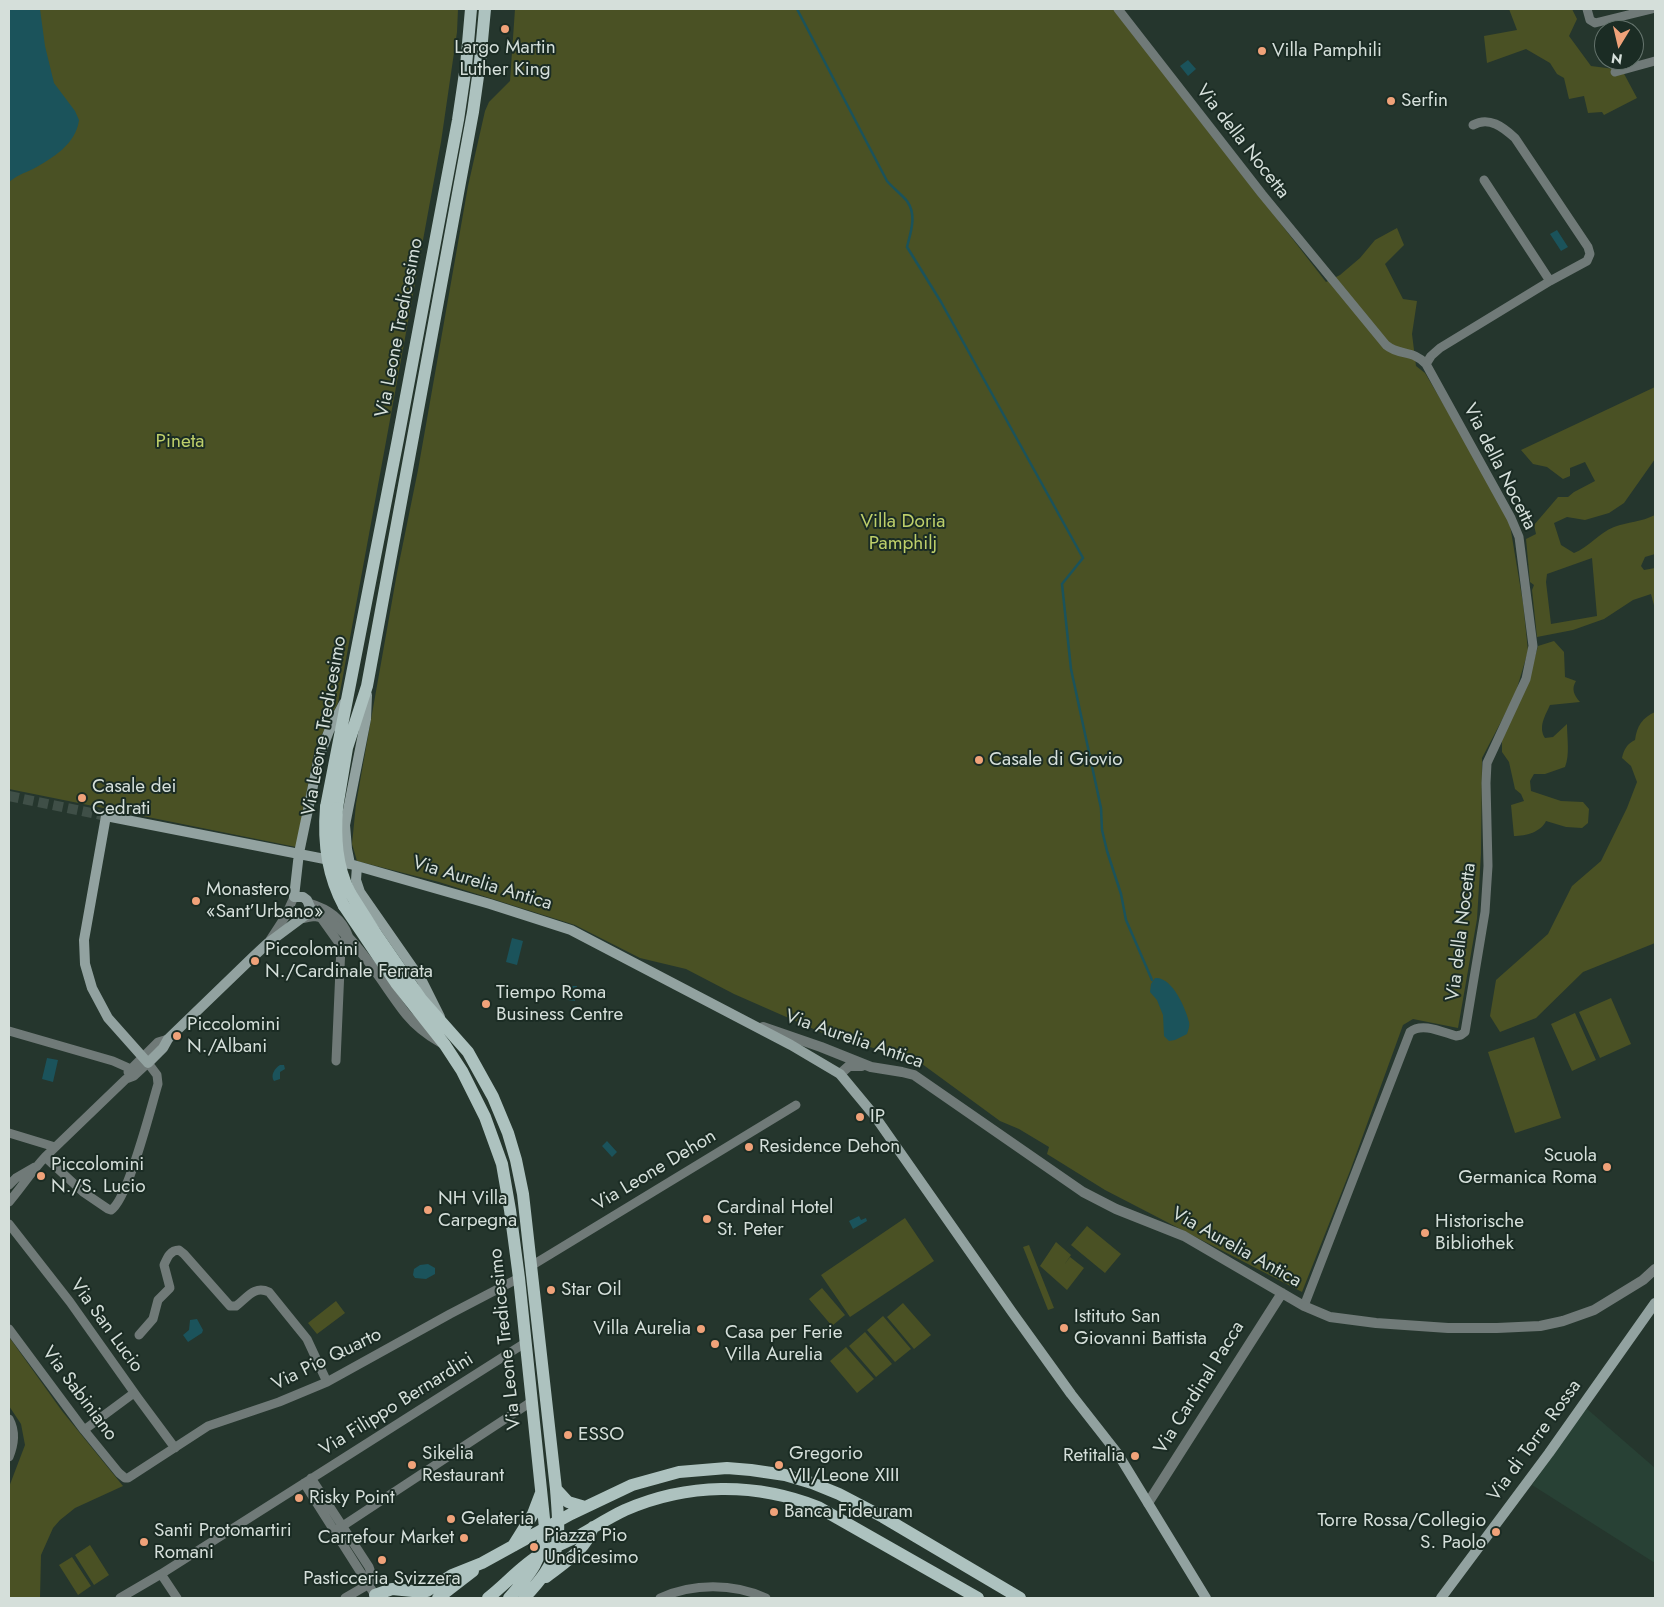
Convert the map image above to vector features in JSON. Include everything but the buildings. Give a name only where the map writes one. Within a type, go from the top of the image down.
[{"type":"main road","name":"Via Leone Tredicesimo","points":[[471,9],[466,66],[458,120],[347,698],[332,807],[336,847],[341,870],[350,893],[421,998],[462,1043],[493,1097],[508,1133],[523,1194],[556,1489],[557,1546]]},
{"type":"main road","name":"Via Leone Tredicesimo","points":[[484,9],[474,112],[367,686],[347,748],[325,835],[328,862],[335,886],[344,906],[396,983],[445,1045],[462,1071],[477,1100],[502,1164],[519,1278],[545,1528],[541,1553]]},
{"type":"main road","points":[[367,686],[366,719],[345,825],[347,849],[354,865],[360,892],[422,981],[441,1020]]},
{"type":"main road","points":[[146,1060],[163,1048],[168,1038],[268,943],[304,918],[309,911],[309,902],[303,897],[294,897],[299,853],[319,757],[329,731],[347,698]]},
{"type":"main road","name":"Via Aurelia Antica","points":[[146,1060],[108,1018],[92,988],[85,964],[84,940],[106,816],[354,865],[490,904],[577,932],[748,1022]]},
{"type":"main road","points":[[748,1022],[801,1050],[840,1074],[874,1115],[1017,1320],[1071,1394],[1111,1444],[1206,1598]]},
{"type":"main road","name":"Via di Torre Rossa","points":[[1441,1598],[1560,1438],[1655,1303]]},
{"type":"main road","points":[[374,1592],[392,1590],[425,1592],[585,1507],[632,1485],[679,1472],[739,1468],[785,1475],[812,1483],[850,1499],[1020,1598]]},
{"type":"main road","points":[[556,1489],[568,1502],[585,1507]]},
{"type":"main road","points":[[488,1598],[541,1553],[580,1535],[630,1508],[676,1493],[717,1489],[764,1492],[801,1501],[832,1514],[978,1598]]},
{"type":"main road","points":[[513,1546],[533,1514],[541,1491]]},
{"type":"main road","points":[[524,1598],[584,1546],[590,1538],[593,1527]]},
{"type":"main road","points":[[538,1584],[552,1562],[557,1546]]},
{"type":"main road","points":[[509,1598],[532,1570],[541,1553]]},
{"type":"main road","points":[[438,1598],[482,1563]]},
{"type":"street","name":"Via della Nocetta","points":[[1118,9],[1262,194],[1386,345],[1394,350],[1418,356],[1426,364],[1507,510],[1519,537],[1534,646],[1524,685],[1487,763],[1488,866],[1485,912],[1465,1032],[1456,1036],[1422,1027],[1415,1027],[1410,1032],[1304,1306]]},
{"type":"street","points":[[1587,9],[1590,20],[1595,22],[1653,9]]},
{"type":"street","points":[[1615,72],[1655,61]]},
{"type":"street","points":[[1426,364],[1431,356],[1440,348],[1586,261],[1590,254],[1588,247],[1515,138],[1492,122],[1479,122],[1473,125]]},
{"type":"street","points":[[1484,180],[1550,281]]},
{"type":"street","points":[[268,943],[285,917],[294,897]]},
{"type":"street","points":[[309,902],[324,908],[335,916],[386,988],[414,1022],[424,1032],[445,1045]]},
{"type":"street","points":[[304,918],[320,917],[348,936]]},
{"type":"street","points":[[320,917],[342,946]]},
{"type":"street","points":[[336,1061],[342,946],[348,936]]},
{"type":"street","name":"Via Aurelia Antica","points":[[748,1022],[821,1047],[871,1067],[902,1072],[919,1078],[1084,1192],[1116,1209],[1184,1236],[1304,1306],[1330,1317],[1448,1328],[1526,1327],[1551,1324],[1584,1314],[1604,1305],[1643,1280],[1655,1269]]},
{"type":"street","points":[[9,1031],[113,1061],[131,1069]]},
{"type":"street","points":[[9,1202],[23,1186],[37,1165],[126,1079],[131,1069],[146,1060]]},
{"type":"street","points":[[126,1079],[134,1076],[146,1060]]},
{"type":"street","points":[[45,1157],[83,1192],[108,1209],[113,1209],[126,1187],[158,1084],[157,1075],[146,1060]]},
{"type":"street","points":[[840,1074],[849,1066],[871,1067]]},
{"type":"street","name":"Via Leone Dehon","points":[[531,1266],[796,1105]]},
{"type":"street","points":[[9,1133],[56,1148]]},
{"type":"street","points":[[9,1185],[16,1178],[37,1165]]},
{"type":"street","name":"Via San Lucio","points":[[9,1224],[70,1302],[134,1394],[175,1448]]},
{"type":"street","points":[[139,1335],[151,1323],[154,1318],[157,1302],[170,1288],[164,1265],[173,1251],[179,1250],[230,1306],[236,1306],[254,1291],[262,1290],[269,1292],[307,1340],[327,1382]]},
{"type":"street","name":"Via Aurelia Antica","points":[[1643,1280],[1655,1277]]},
{"type":"street","name":"Via Pio Quarto","points":[[122,1476],[128,1478],[208,1426],[279,1402],[327,1382],[519,1278]]},
{"type":"street","name":"Via Cardinal Pacca","points":[[1148,1503],[1282,1293]]},
{"type":"street","name":"Via Sabiniano","points":[[10,1330],[84,1430],[122,1476]]},
{"type":"street","name":"Via Filippo Bernardini","points":[[120,1598],[161,1574],[525,1343]]},
{"type":"street","points":[[84,1430],[134,1394]]},
{"type":"street","points":[[338,1528],[531,1402]]},
{"type":"street","points":[[9,1419],[14,1430],[14,1438],[9,1457]]},
{"type":"street","points":[[308,1480],[374,1592]]},
{"type":"street","points":[[161,1574],[177,1598]]},
{"type":"street","points":[[660,1598],[683,1590],[715,1587],[741,1589],[766,1598]]},
{"type":"street","points":[[345,1598],[359,1590],[374,1592]]},
{"type":"shaded area","points":[[1586,1408],[1655,1468],[1655,1563],[1532,1485]]},
{"type":"green space","name":"Pineta","points":[[9,9],[458,9],[457,32],[441,142],[338,703],[315,748],[296,847],[9,789]]},
{"type":"green space","name":"Villa Doria Pamphilj","points":[[515,9],[1114,9],[1326,282],[1340,275],[1360,258],[1375,240],[1397,228],[1404,245],[1385,264],[1403,299],[1417,301],[1412,334],[1416,366],[1425,373],[1509,519],[1523,603],[1528,651],[1515,695],[1482,758],[1481,854],[1477,919],[1458,1028],[1413,1019],[1403,1025],[1350,1171],[1302,1292],[1105,1190],[1047,1154],[1049,1147],[1019,1129],[1000,1121],[918,1061],[825,1034],[734,994],[686,969],[640,958],[575,925],[439,882],[357,861],[352,844],[356,804],[468,186],[485,111],[489,102],[510,81]]},
{"type":"green space","points":[[1509,9],[1572,9],[1577,19],[1569,36],[1591,66],[1594,66],[1594,70],[1622,70],[1637,98],[1604,115],[1602,112],[1588,113],[1584,96],[1569,99],[1564,78],[1557,74],[1550,63],[1526,49],[1487,63],[1484,36],[1517,30]]},
{"type":"green space","points":[[1655,387],[1655,459],[1624,503],[1609,513],[1585,520],[1567,517],[1554,523],[1561,545],[1574,553],[1614,527],[1655,515],[1655,554],[1645,557],[1641,566],[1644,570],[1655,568],[1655,609],[1651,594],[1633,600],[1604,619],[1573,630],[1537,637],[1532,590],[1534,585],[1530,582],[1526,539],[1536,534],[1534,525],[1558,497],[1568,497],[1595,481],[1585,462],[1570,468],[1570,476],[1563,479],[1547,467],[1533,464],[1521,450]],"holes":[[[1592,558],[1597,616],[1551,624],[1546,582],[1547,574]]]},
{"type":"green space","points":[[1554,641],[1564,652],[1565,677],[1576,681],[1574,692],[1580,702],[1550,705],[1543,721],[1543,734],[1545,738],[1553,737],[1567,724],[1567,762],[1565,767],[1545,774],[1534,774],[1530,781],[1531,791],[1561,801],[1583,802],[1589,809],[1588,823],[1582,828],[1566,827],[1546,821],[1541,828],[1533,833],[1514,836],[1511,805],[1524,801],[1521,794],[1515,789],[1509,762],[1502,752],[1502,739],[1538,646]]},
{"type":"green space","points":[[1655,712],[1655,943],[1583,972],[1536,1018],[1500,1032],[1490,1016],[1496,980],[1548,934],[1572,886],[1601,861],[1627,808],[1637,782],[1631,766],[1622,758],[1624,752],[1628,745],[1635,740],[1641,723]]},
{"type":"green space","points":[[1611,998],[1631,1044],[1600,1058],[1579,1012]]},
{"type":"green space","points":[[1575,1013],[1596,1060],[1572,1071],[1551,1024]]},
{"type":"green space","points":[[1534,1037],[1561,1118],[1515,1133],[1488,1052]]},
{"type":"green space","points":[[905,1218],[934,1261],[850,1317],[821,1275]]},
{"type":"green space","points":[[1087,1226],[1121,1254],[1105,1273],[1071,1245]]},
{"type":"green space","points":[[1056,1242],[1071,1255],[1064,1265],[1070,1257],[1084,1268],[1067,1290],[1040,1266]]},
{"type":"green space","points":[[1029,1245],[1054,1308],[1048,1310],[1023,1247]]},
{"type":"green space","points":[[822,1288],[845,1315],[832,1326],[809,1299]]},
{"type":"green space","points":[[336,1301],[345,1313],[317,1334],[308,1323]]},
{"type":"green space","points":[[903,1303],[931,1335],[914,1349],[887,1317]]},
{"type":"green space","points":[[883,1316],[911,1349],[895,1362],[867,1330]]},
{"type":"green space","points":[[865,1332],[892,1364],[876,1377],[849,1346]]},
{"type":"green space","points":[[9,1337],[62,1411],[123,1486],[75,1508],[53,1528],[41,1555],[40,1598],[9,1598],[9,1487],[25,1445],[21,1424],[9,1406]]},
{"type":"green space","points":[[846,1347],[874,1379],[857,1393],[830,1361]]},
{"type":"green space","points":[[90,1545],[109,1575],[94,1585],[75,1555]]},
{"type":"green space","points":[[72,1557],[91,1586],[78,1595],[59,1565]]},
{"type":"water","points":[[9,9],[40,9],[45,46],[54,83],[75,111],[79,120],[73,136],[62,149],[48,160],[9,182]]},
{"type":"water","points":[[1188,60],[1196,69],[1188,76],[1180,66]]},
{"type":"water","points":[[1557,230],[1568,247],[1561,251],[1550,234]]},
{"type":"water","points":[[512,938],[523,941],[517,965],[506,962]]},
{"type":"water","points":[[1155,978],[1167,982],[1177,994],[1189,1022],[1187,1034],[1175,1040],[1169,1041],[1164,1036],[1163,1015],[1157,1000],[1150,992],[1151,984]]},
{"type":"water","points":[[570,986],[577,986],[575,1001],[568,1000]]},
{"type":"water","points":[[47,1058],[58,1060],[53,1082],[42,1079]]},
{"type":"water","points":[[280,1065],[284,1065],[285,1069],[280,1072],[280,1079],[274,1081],[274,1072]]},
{"type":"water","points":[[607,1141],[617,1152],[612,1157],[602,1146]]},
{"type":"water","points":[[859,1216],[861,1220],[866,1218],[867,1221],[853,1229],[849,1221]]},
{"type":"water","points":[[428,1264],[435,1268],[435,1274],[426,1279],[415,1278],[413,1275],[414,1269],[420,1265]]},
{"type":"water","points":[[197,1319],[203,1330],[202,1333],[188,1342],[183,1335],[189,1330],[190,1320]]},
{"type":"waterway","points":[[797,9],[887,181],[905,198],[910,206],[912,223],[907,247],[941,302],[1083,558],[1062,584],[1071,669],[1101,808],[1102,830],[1107,851],[1121,894],[1126,920],[1152,980]]},
{"type":"tunnel","points":[[9,796],[106,816]]},
{"type":"place","name":"Largo Martin Luther King","points":[[505,29]]},
{"type":"place","name":"Villa Pamphili","points":[[1262,51]]},
{"type":"place","name":"Serfin","points":[[1391,101]]},
{"type":"place","name":"Casale di Giovio","points":[[979,760]]},
{"type":"place","name":"Casale dei Cedrati","points":[[82,798]]},
{"type":"place","name":"Monastero «Sant’Urbano»","points":[[196,901]]},
{"type":"place","name":"Piccolomini N./Cardinale Ferrata","points":[[255,961]]},
{"type":"place","name":"Tiempo Roma Business Centre","points":[[486,1004]]},
{"type":"place","name":"Piccolomini N./Albani","points":[[177,1036]]},
{"type":"place","name":"IP","points":[[860,1117]]},
{"type":"place","name":"Residence Dehon","points":[[749,1147]]},
{"type":"place","name":"Scuola Germanica Roma","points":[[1607,1167]]},
{"type":"place","name":"Piccolomini N./S. Lucio","points":[[41,1176]]},
{"type":"place","name":"NH Villa Carpegna","points":[[428,1210]]},
{"type":"place","name":"Cardinal Hotel St. Peter","points":[[707,1219]]},
{"type":"place","name":"Historische Bibliothek","points":[[1425,1233]]},
{"type":"place","name":"Star Oil","points":[[551,1290]]},
{"type":"place","name":"Istituto San Giovanni Battista","points":[[1064,1328]]},
{"type":"place","name":"Villa Aurelia","points":[[701,1329]]},
{"type":"place","name":"Casa per Ferie Villa Aurelia","points":[[715,1344]]},
{"type":"place","name":"ESSO","points":[[568,1435]]},
{"type":"place","name":"Retitalia","points":[[1135,1456]]},
{"type":"place","name":"Sikelia Restaurant","points":[[412,1465]]},
{"type":"place","name":"Gregorio VII/Leone XIII","points":[[779,1465]]},
{"type":"place","name":"Risky Point","points":[[299,1498]]},
{"type":"place","name":"Banca Fideuram","points":[[774,1512]]},
{"type":"place","name":"Gelateria","points":[[451,1519]]},
{"type":"place","name":"Torre Rossa/Collegio S. Paolo","points":[[1496,1532]]},
{"type":"place","name":"Carrefour Market","points":[[464,1538]]},
{"type":"place","name":"Santi Protomartiri Romani","points":[[144,1542]]},
{"type":"place","name":"Piazza Pio Undicesimo","points":[[534,1547]]},
{"type":"place","name":"Pasticceria Svizzera","points":[[382,1560]]}]
